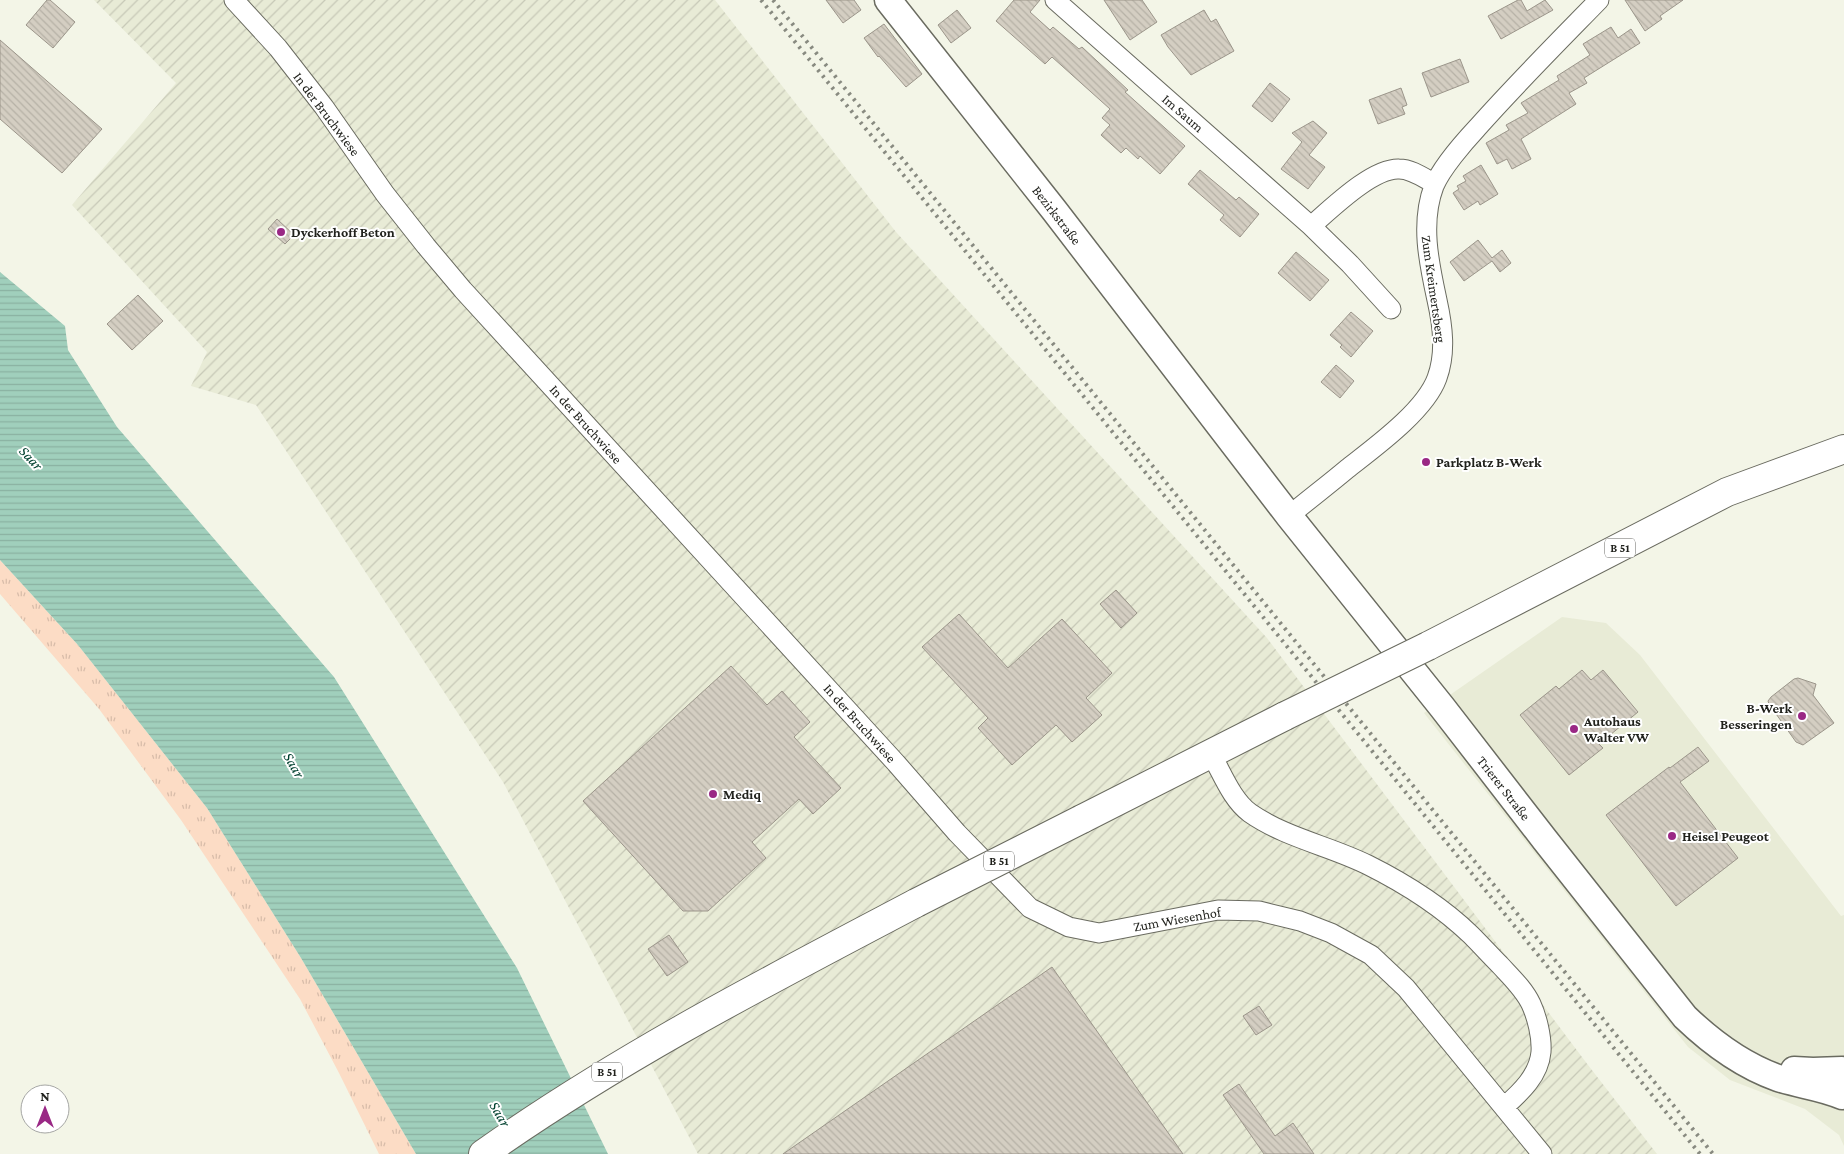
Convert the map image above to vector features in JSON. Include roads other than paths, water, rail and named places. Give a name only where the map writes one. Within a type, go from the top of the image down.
[{"type":"main road","name":"B 51","points":[[483,1154],[539,1114],[631,1057],[737,997],[916,903],[1285,716],[1428,646],[1726,492],[1844,449]]},
{"type":"main road","name":"B 51","points":[[1749,483],[1793,472],[1844,466]]},
{"type":"street","name":"In der Bruchwiese","points":[[234,0],[278,48],[324,107],[385,194],[432,254],[896,763],[957,833]]},
{"type":"street","name":"Bezirkstraße","points":[[888,0],[1054,210],[1289,516]]},
{"type":"street","name":"Im Saum","points":[[1055,0],[1311,226],[1350,264],[1391,309]]},
{"type":"street","name":"Zum Kreimertsberg","points":[[1289,516],[1400,425],[1424,399],[1436,380],[1442,360],[1443,335],[1428,261],[1426,228],[1428,207],[1435,184],[1460,147],[1495,107],[1599,0]]},
{"type":"street","points":[[1311,226],[1350,193],[1371,178],[1387,171],[1399,168],[1414,172],[1435,184]]},
{"type":"street","name":"Trierer Straße","points":[[1289,516],[1442,707],[1544,840],[1685,1017],[1702,1033],[1758,1071],[1810,1087],[1828,1090],[1843,1098]]},
{"type":"street","points":[[1211,754],[1236,799],[1248,812],[1269,826],[1367,865],[1404,885],[1470,935],[1514,980],[1530,1003],[1540,1036],[1541,1053],[1534,1074],[1523,1090],[1504,1107]]},
{"type":"street","name":"Zum Wiesenhof","points":[[957,833],[1030,908],[1069,927],[1099,932],[1218,910],[1259,911],[1300,921],[1331,932],[1371,955],[1406,988],[1542,1154]]},
{"type":"street","name":"Trierer Straße","points":[[1729,1051],[1763,1064],[1792,1070],[1813,1071],[1843,1068]]},
{"type":"street","points":[[1843,1068],[1840,1083],[1843,1098]]},
{"type":"water","name":"Saar","points":[[0,272],[65,326],[68,350],[117,427],[334,677],[517,968],[608,1154],[416,1154],[301,958],[207,808],[78,645],[0,560]]},
{"type":"railway","points":[[761,0],[1700,1154]]},
{"type":"railway","points":[[773,0],[1713,1154]]},
{"type":"place","name":"Dyckerhoff Beton","points":[[281,232]]},
{"type":"place","name":"Parkplatz B-Werk","points":[[1426,462]]},
{"type":"place","name":"B-Werk Besseringen","points":[[1802,716]]},
{"type":"place","name":"Autohaus Walter VW","points":[[1574,729]]},
{"type":"place","name":"Mediq","points":[[713,794]]},
{"type":"place","name":"Heisel Peugeot","points":[[1672,836]]}]
